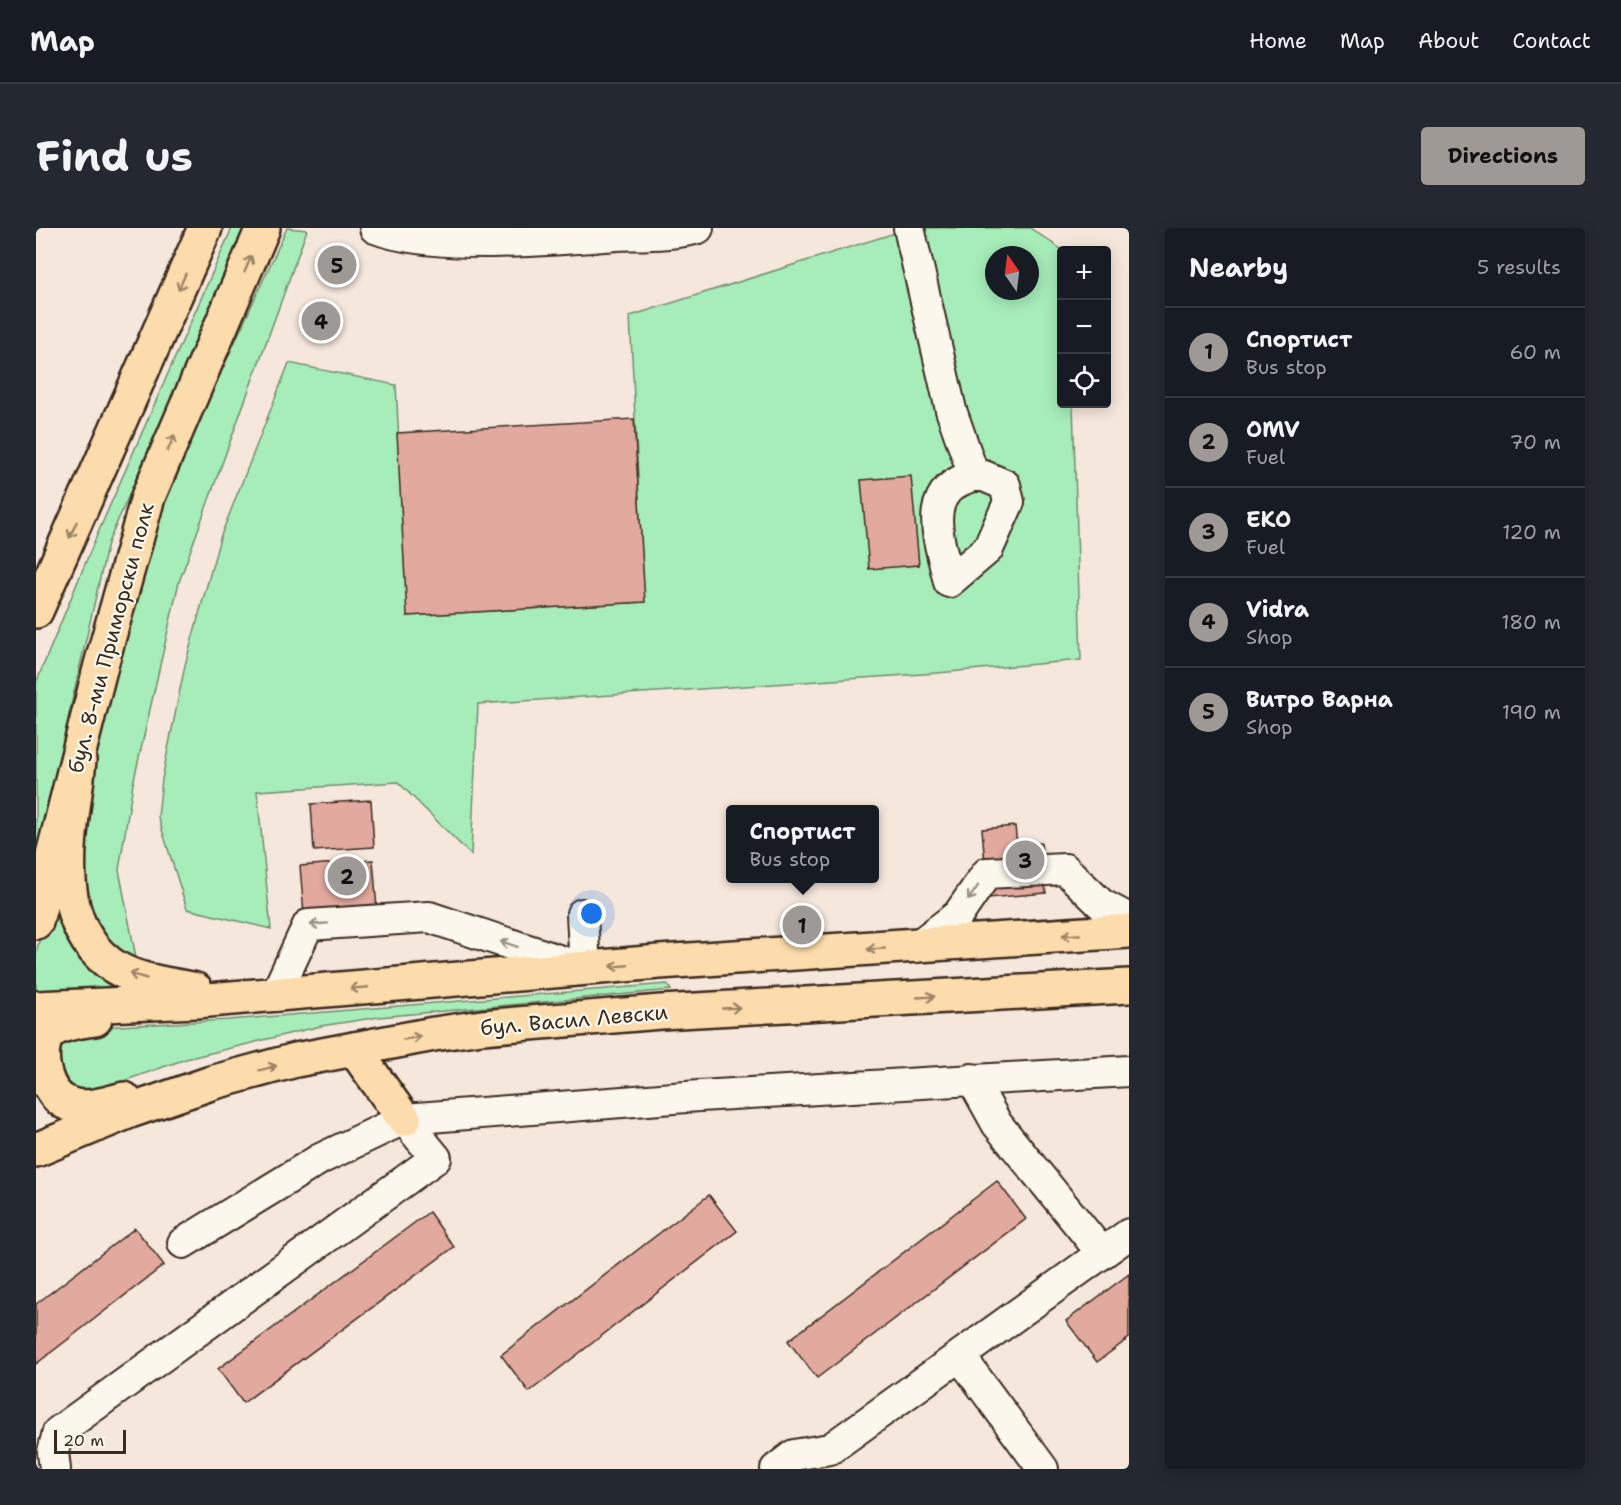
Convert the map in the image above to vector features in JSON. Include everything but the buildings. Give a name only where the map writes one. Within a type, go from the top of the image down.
[{"type":"main road","points":[[36,611],[205,228]]},
{"type":"main road","name":"бул. 8-ми Приморски полк","points":[[36,922],[79,760],[101,665],[148,497],[263,228]]},
{"type":"main road","points":[[79,760],[67,881],[77,922],[89,943],[109,963],[129,974],[236,999]]},
{"type":"main road","points":[[36,1008],[236,999],[659,962],[916,947],[1129,931]]},
{"type":"main road","points":[[659,962],[674,964],[685,971],[692,989],[682,1005],[661,1012]]},
{"type":"main road","name":"бул. Васил Левски","points":[[36,1150],[130,1110],[211,1083],[296,1060],[482,1027],[661,1012],[1129,986]]},
{"type":"main road","points":[[197,1001],[58,1027],[47,1034],[40,1044],[42,1077],[48,1090],[57,1098],[69,1105],[88,1107],[211,1083]]},
{"type":"main road","points":[[354,1049],[404,1119]]},
{"type":"lane","points":[[375,228],[393,235],[449,240],[555,239],[698,228]]},
{"type":"lane","points":[[909,228],[951,410],[974,476]]},
{"type":"lane","points":[[916,947],[958,915],[987,873],[1065,868],[1101,904],[1129,919]]},
{"type":"lane","points":[[275,996],[308,925],[429,917],[585,969],[582,914]]},
{"type":"lane","points":[[183,1243],[320,1159],[404,1119],[699,1096],[1129,1071]]},
{"type":"lane","points":[[972,1079],[997,1124],[1102,1253]]},
{"type":"lane","points":[[55,1469],[53,1452],[58,1432],[436,1158],[404,1119]]},
{"type":"lane","points":[[776,1469],[794,1455],[837,1459],[960,1356],[1129,1234]]},
{"type":"lane","points":[[960,1356],[1043,1469]]},
{"type":"green space","points":[[232,228],[246,228],[108,543],[36,859],[36,683],[97,535]]},
{"type":"green space","points":[[287,228],[307,230],[179,582],[133,784],[119,870],[138,968],[82,920],[82,818],[128,593],[170,484]]},
{"type":"green space","points":[[911,228],[1030,228],[1057,247],[1057,408],[1073,408],[1081,660],[937,673],[478,704],[471,855],[398,782],[257,791],[271,929],[187,909],[158,817],[162,779],[185,665],[220,538],[289,363],[396,385],[408,616],[644,602],[630,316]]},
{"type":"green space","points":[[49,902],[53,902],[62,930],[70,943],[103,975],[128,991],[36,995],[36,953]]},
{"type":"green space","points":[[667,984],[671,990],[379,1017],[321,1026],[186,1059],[92,1092],[61,1088],[52,1048],[83,1028],[228,1020]]},
{"type":"place","name":"Витро Варна","points":[[337,265]]},
{"type":"place","name":"Vidra","points":[[321,321]]},
{"type":"place","name":"EKO","points":[[1025,860]]},
{"type":"place","name":"OMV","points":[[347,876]]},
{"type":"place","name":"Спортист","points":[[802,925]]}]
